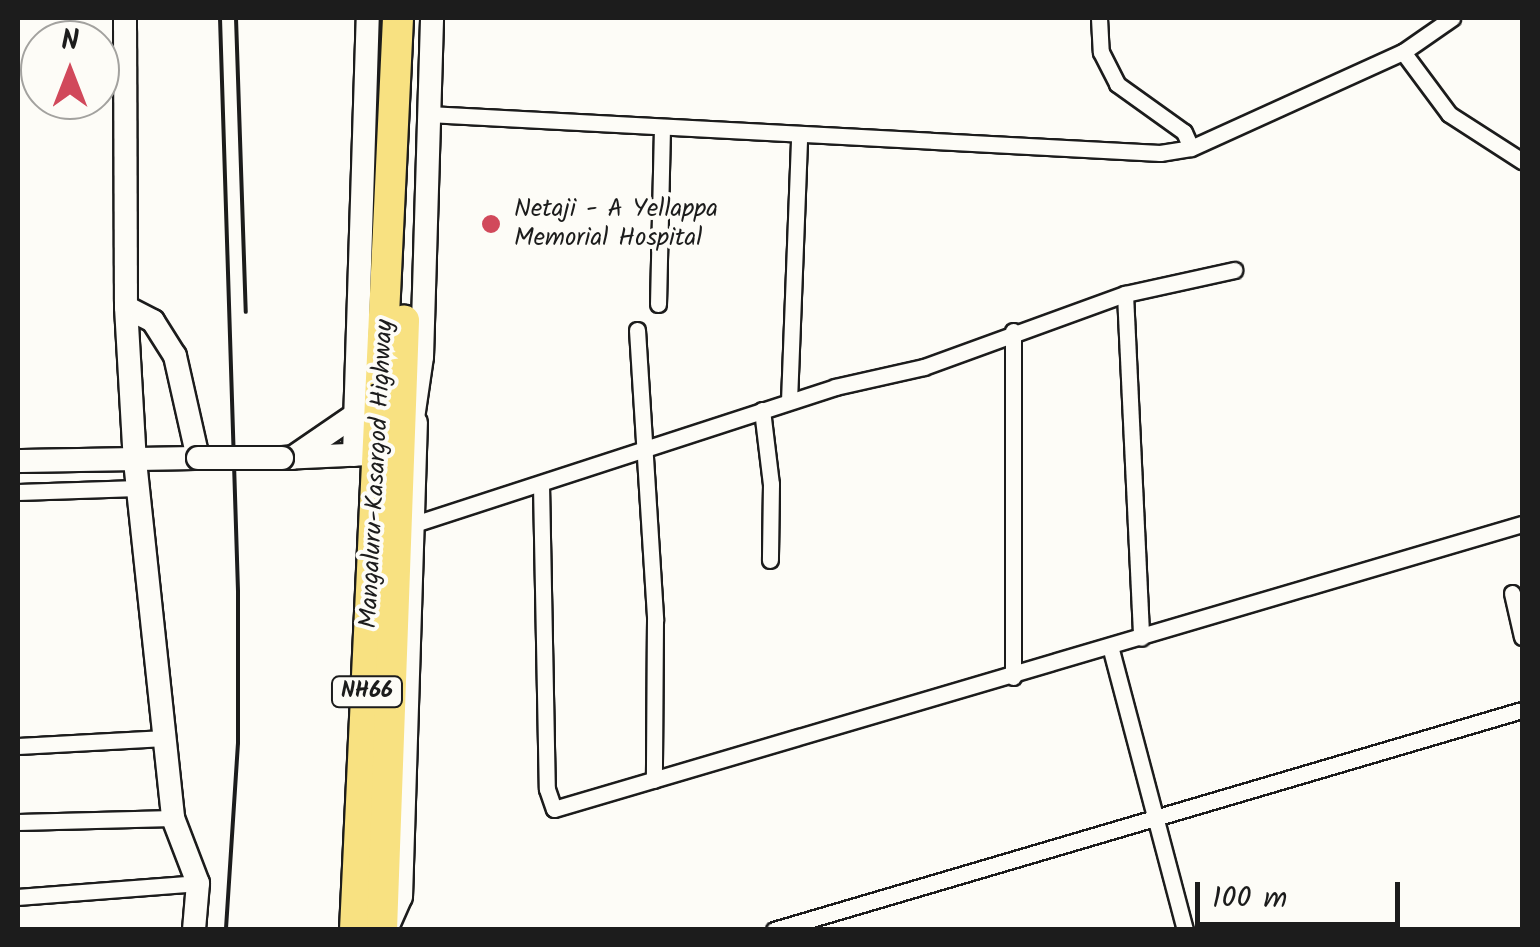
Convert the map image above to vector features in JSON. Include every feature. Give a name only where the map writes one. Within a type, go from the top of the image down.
[{"type":"highway","name":"Mangaluru-Kasargod Highway","points":[[396,286],[398,18]]},
{"type":"highway","name":"Mangaluru-Kasargod Highway","points":[[355,930],[377,453],[396,286],[416,18]]},
{"type":"highway","name":"Mangaluru-Kasargod Highway","points":[[377,453],[407,526],[384,930]]},
{"type":"street","points":[[125,18],[126,307],[138,488],[174,818],[198,882],[194,930]]},
{"type":"street","points":[[368,18],[355,414],[377,453]]},
{"type":"street","points":[[432,18],[416,422],[407,526],[789,401],[924,367],[1013,331],[1125,294],[1234,270]]},
{"type":"street","points":[[1099,18],[1101,52],[1117,84],[1171,120],[1191,148]]},
{"type":"street","points":[[428,114],[1150,153],[1191,148],[1403,52],[1452,18]]},
{"type":"street","points":[[1403,52],[1449,114],[1522,161]]},
{"type":"street","points":[[658,304],[662,129]]},
{"type":"street","points":[[789,401],[799,136]]},
{"type":"street","points":[[1125,294],[1141,638]]},
{"type":"street","points":[[126,307],[153,321],[175,356],[198,458]]},
{"type":"street","points":[[638,330],[640,452],[656,620],[654,780]]},
{"type":"street","points":[[1013,331],[1013,677]]},
{"type":"street","points":[[762,410],[771,484],[770,560]]},
{"type":"street","points":[[287,458],[355,414]]},
{"type":"street","points":[[18,462],[377,453],[416,422]]},
{"type":"street","points":[[541,485],[548,806],[574,805],[1522,524]]},
{"type":"street","points":[[18,492],[138,488]]},
{"type":"street","points":[[1512,593],[1522,637]]},
{"type":"street","points":[[1110,646],[1158,815],[1185,930]]},
{"type":"street","points":[[774,930],[1522,710]]},
{"type":"street","points":[[18,746],[165,738]]},
{"type":"street","points":[[18,822],[174,818]]},
{"type":"street","points":[[18,897],[198,882]]},
{"type":"railway","points":[[220,18],[238,592],[238,743],[226,930]]},
{"type":"railway","points":[[236,18],[246,312]]},
{"type":"place","name":"Netaji - A Yellappa Memorial Hospital","points":[[491,224]]}]
